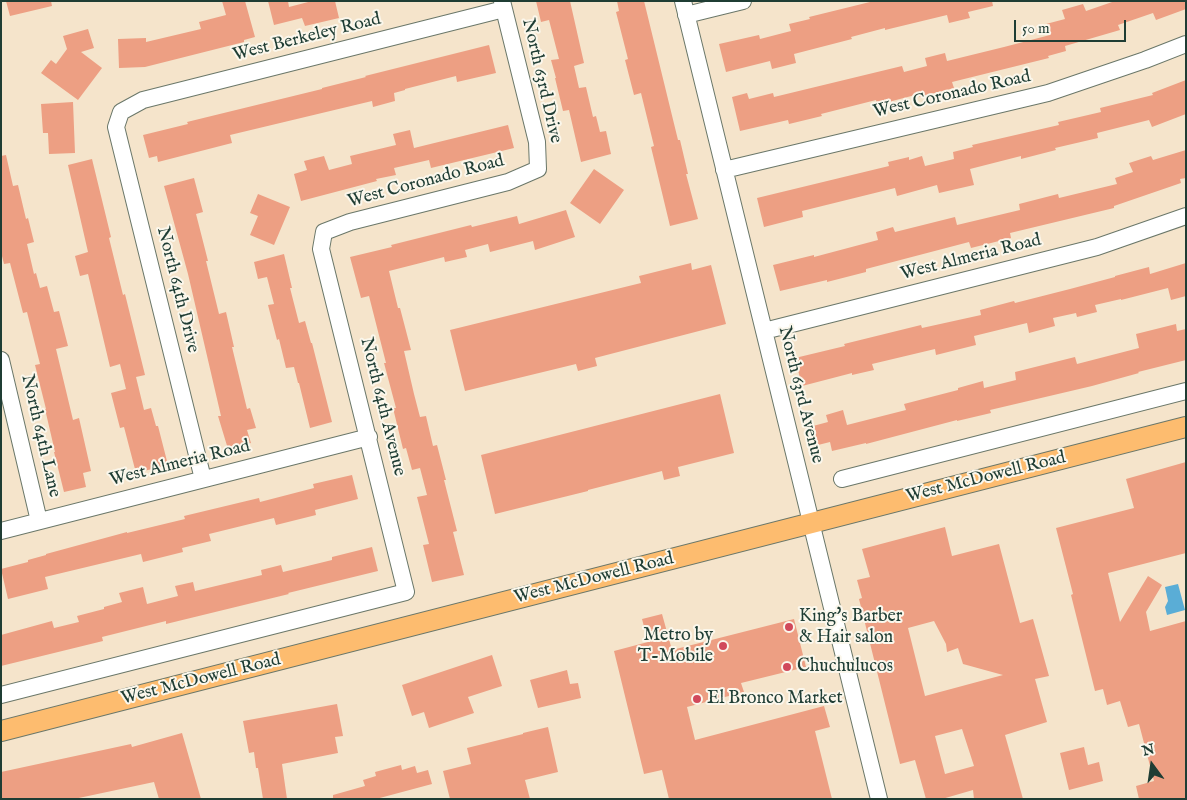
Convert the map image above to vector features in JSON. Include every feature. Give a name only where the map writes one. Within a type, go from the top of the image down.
[{"type":"main road","name":"West McDowell Road","points":[[1,731],[1186,427]]},
{"type":"street","points":[[684,8],[743,1]]},
{"type":"street","name":"West Berkeley Road","points":[[122,112],[143,100],[503,5]]},
{"type":"street","name":"North 63rd Drive","points":[[503,5],[537,142],[538,169]]},
{"type":"street","name":"North 63rd Avenue","points":[[684,8],[880,799]]},
{"type":"street","name":"West Coronado Road","points":[[724,170],[1048,93],[1146,60],[1186,44]]},
{"type":"street","name":"North 64th Drive","points":[[122,112],[116,127],[203,478]]},
{"type":"street","name":"West Coronado Road","points":[[324,232],[350,222],[508,182],[538,169]]},
{"type":"street","name":"West Almeria Road","points":[[764,331],[1097,247],[1186,216]]},
{"type":"street","name":"North 64th Avenue","points":[[324,232],[321,249],[406,592]]},
{"type":"street","name":"North 64th Lane","points":[[1,360],[39,521]]},
{"type":"street","name":"West McDowell Road","points":[[842,479],[1186,391]]},
{"type":"street","name":"West Almeria Road","points":[[1,531],[369,437]]},
{"type":"street","name":"West McDowell Road","points":[[1,695],[406,592]]},
{"type":"water","points":[[1178,584],[1185,610],[1167,615],[1165,607],[1168,601],[1165,587]]},
{"type":"building","points":[[6,1],[51,1],[52,6],[10,16]]},
{"type":"building","points":[[222,1],[245,1],[255,37],[244,40],[244,42],[145,67],[119,68],[118,39],[146,38],[146,42],[201,29],[199,22],[226,15]]},
{"type":"building","points":[[268,1],[288,1],[289,7],[312,1],[335,1],[339,18],[305,26],[302,18],[274,25]]},
{"type":"building","points":[[536,1],[570,1],[584,63],[574,66],[579,88],[586,87],[593,117],[596,116],[600,132],[606,131],[611,154],[581,162],[569,110],[563,111],[555,78],[551,60],[559,59],[549,20],[541,22]]},
{"type":"building","points":[[617,1],[644,1],[678,140],[680,140],[688,174],[686,174],[698,219],[670,226],[651,147],[654,146],[641,93],[634,95],[625,60],[628,59],[616,12],[619,11]]},
{"type":"building","points":[[874,1],[992,1],[993,6],[968,12],[970,18],[949,23],[947,15],[851,37],[852,39],[794,54],[796,63],[772,69],[770,61],[726,72],[719,44],[759,35],[760,39],[791,31],[789,24],[810,19],[809,17]]},
{"type":"building","points":[[1115,1],[1186,1],[1186,9],[1156,20],[1153,13],[1118,25],[1120,30],[1065,46],[1066,51],[1048,56],[1049,58],[952,82],[954,88],[919,97],[919,94],[877,105],[876,100],[789,124],[788,120],[740,131],[732,97],[747,93],[749,99],[773,93],[774,97],[902,66],[904,72],[927,66],[925,58],[945,53],[947,61],[1004,47],[1050,35],[1046,24],[1065,19],[1062,10],[1083,4],[1086,11]]},
{"type":"building","points":[[88,29],[94,48],[81,52],[102,68],[78,100],[41,73],[51,60],[56,64],[67,49],[63,36]]},
{"type":"building","points":[[489,45],[496,73],[457,82],[456,76],[394,93],[395,101],[373,107],[372,101],[230,135],[232,143],[158,162],[157,156],[149,158],[143,135],[188,124],[187,122]]},
{"type":"building","points":[[1186,80],[1186,114],[1152,127],[1149,120],[1097,133],[1098,138],[1055,148],[1056,150],[1021,159],[1021,156],[970,169],[974,185],[939,193],[937,185],[897,196],[895,188],[802,211],[803,217],[764,227],[757,198],[889,166],[888,162],[909,157],[909,160],[922,156],[925,166],[954,159],[953,152],[973,147],[972,145],[1059,125],[1058,122],[1101,112],[1100,108],[1153,95],[1152,93]]},
{"type":"building","points":[[73,102],[75,153],[49,154],[48,133],[43,133],[41,104]]},
{"type":"building","points":[[508,125],[514,148],[431,168],[429,160],[394,168],[396,175],[301,201],[294,174],[307,170],[304,161],[324,156],[329,170],[352,164],[350,156],[396,145],[393,134],[410,130],[414,148]]},
{"type":"building","points":[[1186,150],[1186,178],[1180,179],[1181,183],[1114,206],[1114,208],[1010,233],[1011,238],[971,248],[969,242],[866,269],[866,272],[780,291],[773,265],[814,255],[814,257],[878,240],[876,232],[893,227],[895,232],[955,217],[957,225],[1020,210],[1019,204],[1058,194],[1059,198],[1117,184],[1115,178],[1133,172],[1129,163],[1151,156],[1153,160]]},
{"type":"building","points":[[6,155],[13,186],[18,185],[34,242],[27,244],[34,274],[36,273],[40,288],[47,286],[54,312],[59,311],[68,346],[56,349],[73,420],[79,418],[91,471],[83,473],[86,487],[64,492],[35,365],[40,364],[27,312],[23,313],[10,263],[4,264],[1,252],[1,156]]},
{"type":"building","points":[[92,159],[111,237],[109,238],[145,375],[136,377],[144,410],[151,408],[156,426],[158,426],[168,465],[136,473],[124,427],[120,428],[111,393],[126,389],[120,364],[110,367],[88,274],[80,276],[75,256],[88,252],[68,165]]},
{"type":"building","points":[[594,169],[624,190],[600,224],[570,203]]},
{"type":"building","points":[[194,178],[203,212],[196,214],[219,314],[226,312],[234,347],[232,347],[247,409],[250,408],[256,428],[247,430],[251,443],[228,449],[218,416],[221,416],[188,274],[164,186]]},
{"type":"building","points":[[258,194],[290,207],[274,245],[250,235],[258,216],[250,213]]},
{"type":"building","points":[[566,210],[575,237],[535,250],[533,241],[490,252],[488,244],[465,250],[467,257],[445,262],[444,257],[389,271],[411,350],[404,351],[420,417],[426,416],[433,446],[437,445],[446,480],[444,480],[457,531],[453,532],[464,575],[432,582],[423,545],[429,544],[417,497],[427,495],[420,468],[412,470],[406,448],[403,449],[393,408],[396,408],[384,363],[386,363],[369,296],[361,298],[350,257],[471,225],[472,227],[517,216],[519,224]]},
{"type":"building","points":[[284,254],[299,323],[305,321],[332,422],[310,428],[294,367],[286,368],[279,339],[277,340],[268,305],[274,304],[267,277],[258,279],[254,262]]},
{"type":"building","points":[[691,263],[692,270],[711,265],[726,324],[595,358],[597,366],[578,371],[576,364],[465,391],[450,330],[641,283],[639,276]]},
{"type":"building","points":[[1186,263],[1186,296],[1171,300],[1168,288],[1095,305],[1097,312],[1077,317],[1076,313],[1053,318],[1055,326],[1029,333],[1027,323],[974,336],[976,345],[936,355],[935,349],[872,364],[874,370],[852,375],[852,373],[802,386],[795,358],[921,325],[922,328],[981,315],[980,310],[1014,301],[1015,303],[1149,267],[1150,274]]},
{"type":"building","points":[[1176,324],[1177,331],[1186,329],[1186,360],[1092,386],[990,410],[991,413],[866,444],[832,451],[830,442],[818,445],[813,426],[828,422],[826,415],[843,410],[847,425],[906,410],[904,404],[958,390],[958,388],[983,381],[984,388],[1016,380],[1015,372],[1075,357],[1077,364],[1139,348],[1136,334]]},
{"type":"building","points":[[720,394],[734,453],[678,467],[680,476],[664,480],[662,471],[495,514],[481,455]]},
{"type":"building","points":[[1186,462],[1186,553],[1108,573],[1120,622],[1148,576],[1162,585],[1146,612],[1150,631],[1186,621],[1186,799],[1139,799],[1136,786],[1154,781],[1139,724],[1128,727],[1120,701],[1107,705],[1103,689],[1095,691],[1056,528],[1134,508],[1126,479]]},
{"type":"building","points":[[352,475],[358,499],[315,510],[316,515],[276,525],[274,518],[209,534],[211,541],[182,548],[183,552],[143,562],[141,554],[45,577],[48,589],[8,599],[1,569],[28,562],[28,560],[46,554],[127,532],[185,519],[184,516],[259,498],[260,502],[314,488],[313,484]]},
{"type":"building","points":[[945,527],[952,556],[999,544],[1020,623],[1033,619],[1049,676],[1035,679],[1047,722],[1005,735],[1023,799],[974,799],[973,790],[942,799],[926,799],[915,760],[900,764],[859,599],[862,598],[857,580],[870,577],[862,549]],"holes":[[[934,621],[946,644],[947,652],[958,648],[963,664],[1003,675],[925,696],[908,628]],[[962,729],[974,766],[945,774],[935,736]]]},
{"type":"building","points":[[372,547],[378,571],[166,624],[166,621],[102,637],[103,641],[1,666],[1,635],[52,621],[54,628],[79,622],[77,616],[122,602],[119,593],[143,587],[147,604],[178,596],[175,586],[193,582],[195,591],[262,575],[261,570],[281,565],[283,572],[332,560],[332,557]]},
{"type":"building","points":[[662,614],[672,650],[794,619],[806,667],[741,683],[744,692],[687,707],[695,740],[824,706],[830,727],[815,731],[832,799],[669,799],[662,770],[644,774],[614,651],[648,642],[642,619]]},
{"type":"building","points":[[492,655],[502,686],[468,697],[474,713],[429,728],[424,712],[412,716],[402,685]]},
{"type":"building","points":[[567,670],[570,684],[578,683],[581,698],[538,708],[530,680]]},
{"type":"building","points":[[337,704],[343,736],[335,737],[338,753],[282,764],[287,799],[263,799],[254,752],[249,753],[243,721]]},
{"type":"building","points":[[548,727],[558,772],[525,780],[530,799],[450,799],[443,771],[471,764],[467,748]]},
{"type":"building","points":[[182,733],[201,799],[159,799],[154,782],[74,799],[1,799],[1,772],[131,744],[132,747]]},
{"type":"building","points":[[1084,747],[1088,765],[1099,762],[1103,781],[1069,790],[1060,753]]},
{"type":"building","points":[[401,765],[402,770],[415,766],[417,773],[428,770],[432,784],[376,799],[333,799],[333,795],[365,786],[363,780],[376,776],[375,772]]},
{"type":"place","name":"King's Barber & Hair salon","points":[[789,627]]},
{"type":"place","name":"Metro by T-Mobile","points":[[723,646]]},
{"type":"place","name":"Chuchulucos","points":[[787,667]]},
{"type":"place","name":"El Bronco Market","points":[[697,699]]}]
